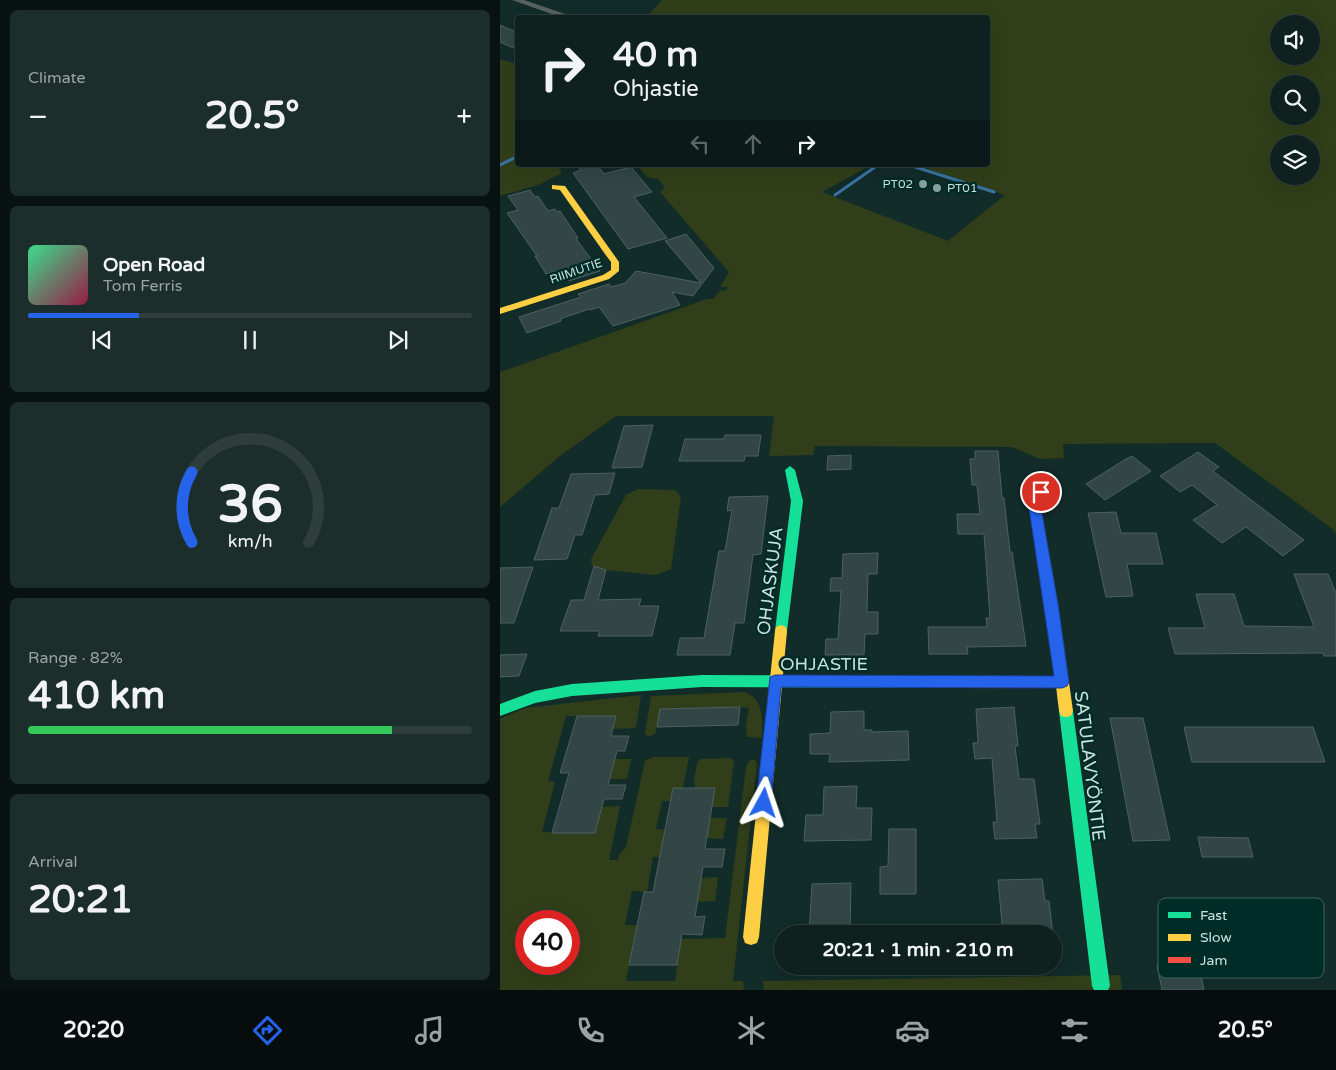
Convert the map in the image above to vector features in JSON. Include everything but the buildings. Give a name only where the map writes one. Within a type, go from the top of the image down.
[{"type":"street","points":[[516,0],[564,15]]},
{"type":"street","name":"RIIMUTIE","points":[[500,311],[606,277],[615,271],[615,262],[609,253],[562,188],[555,187]]},
{"type":"street","name":"OHJASKUJA","points":[[751,937],[775,681],[797,501],[790,470]]},
{"type":"street","name":"SATULAVYÖNTIE","points":[[1041,492],[1035,508],[1052,604],[1101,986]]},
{"type":"street","name":"OHJASTIE","points":[[500,710],[546,694],[603,687],[702,682],[1062,682]]},
{"type":"green space","points":[[662,0],[1336,0],[1336,534],[1334,530],[1215,443],[1063,444],[1064,458],[1040,459],[1012,447],[815,446],[813,455],[769,456],[774,416],[616,416],[561,455],[500,507],[500,372],[707,299],[713,299],[720,291],[727,290],[727,287],[720,287],[729,272],[660,192],[665,187],[658,179],[647,177],[639,167],[867,167],[822,192],[948,241],[1005,195],[923,167],[990,167],[990,15],[641,15],[649,14]]},
{"type":"green space","points":[[500,60],[515,63],[515,167],[567,167],[559,169],[562,173],[538,185],[500,196]]},
{"type":"green space","points":[[638,489],[675,490],[681,497],[671,569],[656,575],[597,569],[592,565],[591,559],[626,495]]},
{"type":"green space","points":[[745,692],[756,700],[759,705],[762,718],[762,738],[747,737],[746,727],[749,708],[740,707],[661,709],[655,734],[648,737],[645,733],[651,696]]},
{"type":"green space","points":[[641,695],[636,728],[612,729],[615,716],[566,716],[548,781],[555,782],[542,832],[595,833],[602,807],[620,806],[609,860],[618,860],[619,855],[626,847],[645,761],[653,757],[689,757],[683,788],[673,788],[671,801],[662,801],[656,829],[665,830],[660,857],[653,857],[647,892],[632,891],[625,925],[637,925],[626,981],[675,981],[681,939],[725,938],[746,767],[749,761],[754,759],[757,763],[733,981],[743,981],[744,990],[500,990],[500,719],[525,708]]},
{"type":"green space","points":[[731,758],[734,761],[728,807],[712,807],[715,788],[695,788],[694,780],[697,763],[701,759]]},
{"type":"green space","points":[[604,759],[631,759],[627,779],[609,779]]},
{"type":"green space","points":[[710,818],[727,818],[723,839],[707,838]]},
{"type":"green space","points":[[718,877],[715,901],[688,902],[701,878]]},
{"type":"green space","points":[[1120,975],[1122,990],[764,990],[763,981]]},
{"type":"waterway","points":[[500,165],[515,158]]},
{"type":"waterway","points":[[835,195],[875,167]]},
{"type":"waterway","points":[[915,167],[994,192]]},
{"type":"traffic: fast","points":[[781,631],[797,501],[790,470]]},
{"type":"traffic: fast","points":[[500,710],[535,697],[572,690],[702,681],[932,682]]},
{"type":"traffic: fast","points":[[1066,711],[1101,986]]},
{"type":"traffic: slow","points":[[500,311],[606,277],[615,271],[615,262],[609,253],[562,188],[555,187]]},
{"type":"traffic: slow","points":[[1041,492],[1035,508],[1052,604],[1066,711]]},
{"type":"traffic: slow","points":[[751,937],[781,631]]},
{"type":"traffic: jam","points":[[932,682],[1062,682]]},
{"type":"place","name":"PT02","points":[[923,184]]},
{"type":"place","name":"PT01","points":[[937,188]]},
{"type":"route","points":[[764,803],[775,681],[1062,682],[1052,604],[1035,508],[1041,492]]}]
